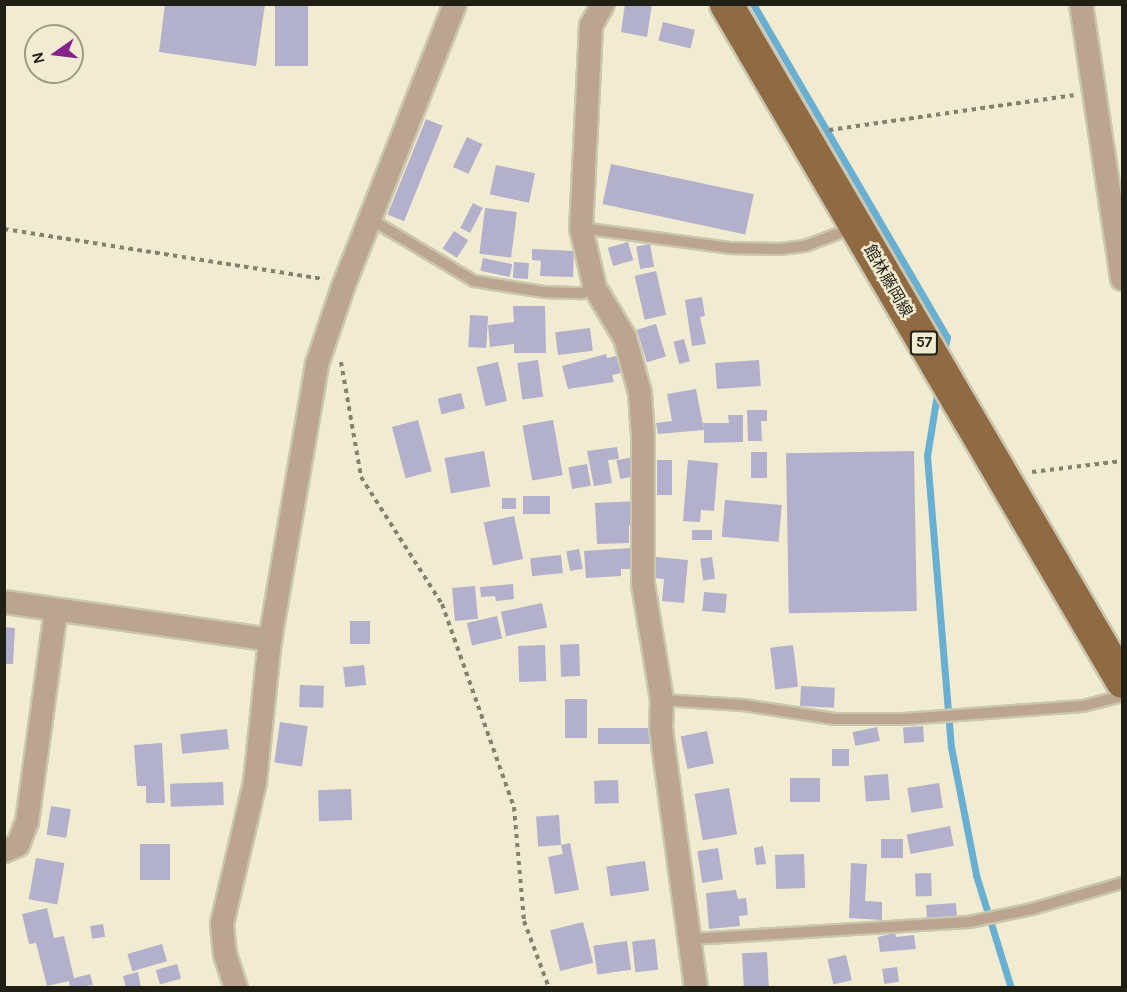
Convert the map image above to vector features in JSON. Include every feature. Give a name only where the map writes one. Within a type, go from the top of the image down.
[{"type":"main road","name":"館林藤岡線","points":[[726,4],[1122,681]]},
{"type":"street","points":[[236,987],[225,954],[222,924],[255,782],[270,640],[314,379],[343,287],[455,4]]},
{"type":"street","points":[[603,4],[591,26],[581,228],[596,288],[625,338],[640,393],[643,432],[643,584],[662,700],[661,729],[692,939],[696,987]]},
{"type":"street","points":[[1081,4],[1122,279]]},
{"type":"street","points":[[4,602],[270,640]]},
{"type":"street","points":[[4,851],[18,845],[27,822],[56,610]]},
{"type":"lane","points":[[370,219],[474,281],[544,292],[582,293],[596,288]]},
{"type":"lane","points":[[581,228],[719,247],[780,249],[805,246],[856,227]]},
{"type":"lane","points":[[662,700],[732,704],[835,719],[904,719],[1083,706],[1122,696]]},
{"type":"lane","points":[[692,939],[969,922],[1032,909],[1122,883]]},
{"type":"path","points":[[802,134],[1094,92]]},
{"type":"path","points":[[4,229],[326,280],[343,287]]},
{"type":"path","points":[[341,360],[361,477],[442,604],[514,807],[524,921],[549,987]]},
{"type":"path","points":[[1001,476],[1122,461]]},
{"type":"building","points":[[165,4],[265,4],[256,66],[159,52]]},
{"type":"building","points":[[275,4],[308,4],[308,66],[275,66]]},
{"type":"building","points":[[625,4],[652,4],[647,37],[621,32]]},
{"type":"building","points":[[663,22],[695,30],[690,48],[658,40]]},
{"type":"building","points":[[426,119],[443,126],[404,221],[387,214]]},
{"type":"building","points":[[467,137],[482,144],[468,174],[453,167]]},
{"type":"building","points":[[611,164],[754,194],[745,234],[602,204]]},
{"type":"building","points":[[496,165],[535,173],[529,203],[490,194]]},
{"type":"building","points":[[473,203],[483,208],[470,233],[460,228]]},
{"type":"building","points":[[485,208],[517,212],[511,258],[479,254]]},
{"type":"building","points":[[454,231],[468,240],[457,258],[443,249]]},
{"type":"building","points":[[628,242],[633,260],[613,266],[608,248]]},
{"type":"building","points":[[650,244],[654,267],[640,269],[636,246]]},
{"type":"building","points":[[532,249],[574,251],[573,277],[540,276],[541,261],[532,260]]},
{"type":"building","points":[[483,258],[512,264],[510,277],[480,271]]},
{"type":"building","points":[[514,262],[529,263],[528,279],[513,278]]},
{"type":"building","points":[[656,271],[666,315],[645,320],[635,276]]},
{"type":"building","points":[[702,297],[705,316],[700,317],[706,344],[692,346],[685,300]]},
{"type":"building","points":[[513,306],[545,306],[546,353],[514,353],[514,344],[490,347],[488,325],[514,322]]},
{"type":"building","points":[[470,315],[488,316],[486,348],[468,347]]},
{"type":"building","points":[[656,324],[666,357],[647,362],[637,330]]},
{"type":"building","points":[[590,328],[593,351],[558,355],[555,332]]},
{"type":"building","points":[[684,339],[690,361],[679,364],[673,342]]},
{"type":"building","points":[[606,354],[607,358],[616,356],[621,373],[612,375],[614,382],[568,389],[562,366]]},
{"type":"building","points":[[538,360],[543,397],[522,400],[517,363]]},
{"type":"building","points":[[759,360],[761,386],[717,389],[715,363]]},
{"type":"building","points":[[498,362],[507,401],[486,406],[477,367]]},
{"type":"building","points":[[696,389],[704,430],[658,434],[656,423],[672,421],[667,394]]},
{"type":"building","points":[[461,393],[465,409],[442,414],[438,399]]},
{"type":"building","points":[[747,410],[767,410],[767,421],[761,421],[762,441],[748,441]]},
{"type":"building","points":[[728,415],[743,415],[743,442],[704,443],[703,423],[729,423]]},
{"type":"building","points":[[418,420],[432,471],[406,478],[392,427]]},
{"type":"building","points":[[553,420],[563,475],[532,481],[522,425]]},
{"type":"building","points":[[617,447],[619,459],[608,460],[612,483],[594,486],[587,451]]},
{"type":"building","points":[[484,451],[490,486],[451,493],[445,458]]},
{"type":"building","points":[[914,451],[917,611],[789,613],[786,453]]},
{"type":"building","points":[[751,452],[767,452],[767,478],[751,478]]},
{"type":"building","points":[[633,457],[637,476],[620,479],[616,461]]},
{"type":"building","points":[[657,460],[672,460],[672,495],[657,495]]},
{"type":"building","points":[[688,460],[718,463],[714,511],[701,510],[700,522],[683,521]]},
{"type":"building","points":[[587,464],[591,486],[572,489],[568,467]]},
{"type":"building","points":[[523,496],[550,496],[550,514],[523,514]]},
{"type":"building","points":[[502,498],[516,498],[516,509],[502,509]]},
{"type":"building","points":[[725,500],[782,505],[779,542],[722,537]]},
{"type":"building","points":[[637,501],[638,525],[629,525],[629,543],[597,544],[595,503]]},
{"type":"building","points":[[514,516],[523,559],[493,565],[484,522]]},
{"type":"building","points":[[692,530],[712,530],[712,540],[692,540]]},
{"type":"building","points":[[631,548],[633,569],[621,569],[621,576],[586,578],[584,551]]},
{"type":"building","points":[[579,549],[583,569],[570,571],[566,551]]},
{"type":"building","points":[[561,555],[563,573],[532,576],[530,558]]},
{"type":"building","points":[[656,557],[688,560],[684,603],[662,601],[664,579],[655,578]]},
{"type":"building","points":[[712,557],[715,579],[703,580],[700,559]]},
{"type":"building","points":[[513,584],[514,599],[496,601],[495,596],[481,597],[480,587]]},
{"type":"building","points":[[475,586],[478,619],[455,621],[452,588]]},
{"type":"building","points":[[704,592],[727,594],[725,613],[702,611]]},
{"type":"building","points":[[542,603],[547,627],[506,636],[501,612]]},
{"type":"building","points":[[497,616],[502,638],[472,645],[467,623]]},
{"type":"building","points":[[350,621],[370,621],[370,644],[350,644]]},
{"type":"building","points":[[4,627],[15,628],[13,664],[4,664]]},
{"type":"building","points":[[579,644],[580,676],[561,677],[560,645]]},
{"type":"building","points":[[545,645],[546,681],[519,682],[518,646]]},
{"type":"building","points":[[793,645],[798,687],[775,689],[770,648]]},
{"type":"building","points":[[364,665],[366,685],[345,687],[343,667]]},
{"type":"building","points":[[300,685],[324,686],[323,708],[299,707]]},
{"type":"building","points":[[801,686],[835,688],[834,708],[800,706]]},
{"type":"building","points":[[565,699],[587,699],[587,738],[565,738]]},
{"type":"building","points":[[280,722],[308,726],[302,766],[274,763]]},
{"type":"building","points":[[923,726],[924,742],[904,743],[903,727]]},
{"type":"building","points":[[877,727],[880,741],[855,746],[853,732]]},
{"type":"building","points":[[598,728],[651,728],[651,744],[598,744]]},
{"type":"building","points":[[227,729],[229,749],[182,754],[180,734]]},
{"type":"building","points":[[707,731],[714,763],[687,769],[681,737]]},
{"type":"building","points":[[162,743],[165,803],[146,803],[146,786],[137,786],[134,745]]},
{"type":"building","points":[[832,749],[849,749],[849,766],[832,766]]},
{"type":"building","points":[[888,774],[890,800],[866,802],[864,776]]},
{"type":"building","points":[[790,778],[820,778],[820,802],[790,802]]},
{"type":"building","points":[[618,780],[619,803],[595,804],[594,781]]},
{"type":"building","points":[[223,782],[224,805],[171,807],[170,784]]},
{"type":"building","points":[[939,783],[943,808],[911,813],[907,788]]},
{"type":"building","points":[[729,788],[737,834],[703,840],[695,794]]},
{"type":"building","points":[[351,789],[352,820],[319,821],[318,790]]},
{"type":"building","points":[[51,806],[71,809],[66,838],[46,835]]},
{"type":"building","points":[[559,815],[561,845],[538,847],[536,817]]},
{"type":"building","points":[[950,826],[954,846],[911,854],[907,834]]},
{"type":"building","points":[[881,839],[903,839],[903,858],[881,858]]},
{"type":"building","points":[[570,843],[579,890],[555,894],[548,857],[563,854],[561,845]]},
{"type":"building","points":[[140,844],[170,844],[170,880],[140,880]]},
{"type":"building","points":[[763,846],[766,864],[756,865],[754,848]]},
{"type":"building","points":[[718,848],[723,880],[702,883],[697,851]]},
{"type":"building","points":[[804,854],[805,888],[776,889],[775,855]]},
{"type":"building","points":[[36,858],[65,863],[57,904],[29,899]]},
{"type":"building","points":[[645,861],[649,891],[611,896],[606,866]]},
{"type":"building","points":[[851,863],[867,864],[865,901],[882,902],[882,920],[849,918]]},
{"type":"building","points":[[931,873],[932,896],[916,897],[915,874]]},
{"type":"building","points":[[736,890],[738,899],[746,898],[748,915],[739,916],[740,926],[709,929],[706,893]]},
{"type":"building","points":[[956,903],[957,917],[927,919],[926,905]]},
{"type":"building","points":[[47,908],[54,938],[64,936],[74,978],[90,974],[93,985],[70,988],[69,981],[47,986],[36,943],[29,944],[22,914]]},
{"type":"building","points":[[583,922],[593,963],[560,971],[550,930]]},
{"type":"building","points":[[103,924],[105,937],[92,939],[90,926]]},
{"type":"building","points":[[895,933],[896,937],[914,935],[916,949],[880,952],[878,937]]},
{"type":"building","points":[[655,939],[658,970],[635,972],[632,941]]},
{"type":"building","points":[[627,941],[631,970],[597,974],[593,946]]},
{"type":"building","points":[[162,944],[167,961],[132,971],[127,954]]},
{"type":"building","points":[[767,952],[769,987],[744,988],[742,953]]},
{"type":"building","points":[[846,955],[852,980],[833,985],[827,959]]},
{"type":"building","points":[[177,964],[181,978],[160,984],[156,970]]},
{"type":"building","points":[[897,967],[899,982],[884,984],[882,969]]},
{"type":"building","points":[[138,972],[141,988],[126,988],[123,976]]},
{"type":"waterway","points":[[753,4],[947,337],[944,353]]},
{"type":"waterway","points":[[938,388],[927,456],[951,747],[976,875],[1011,988]]}]
